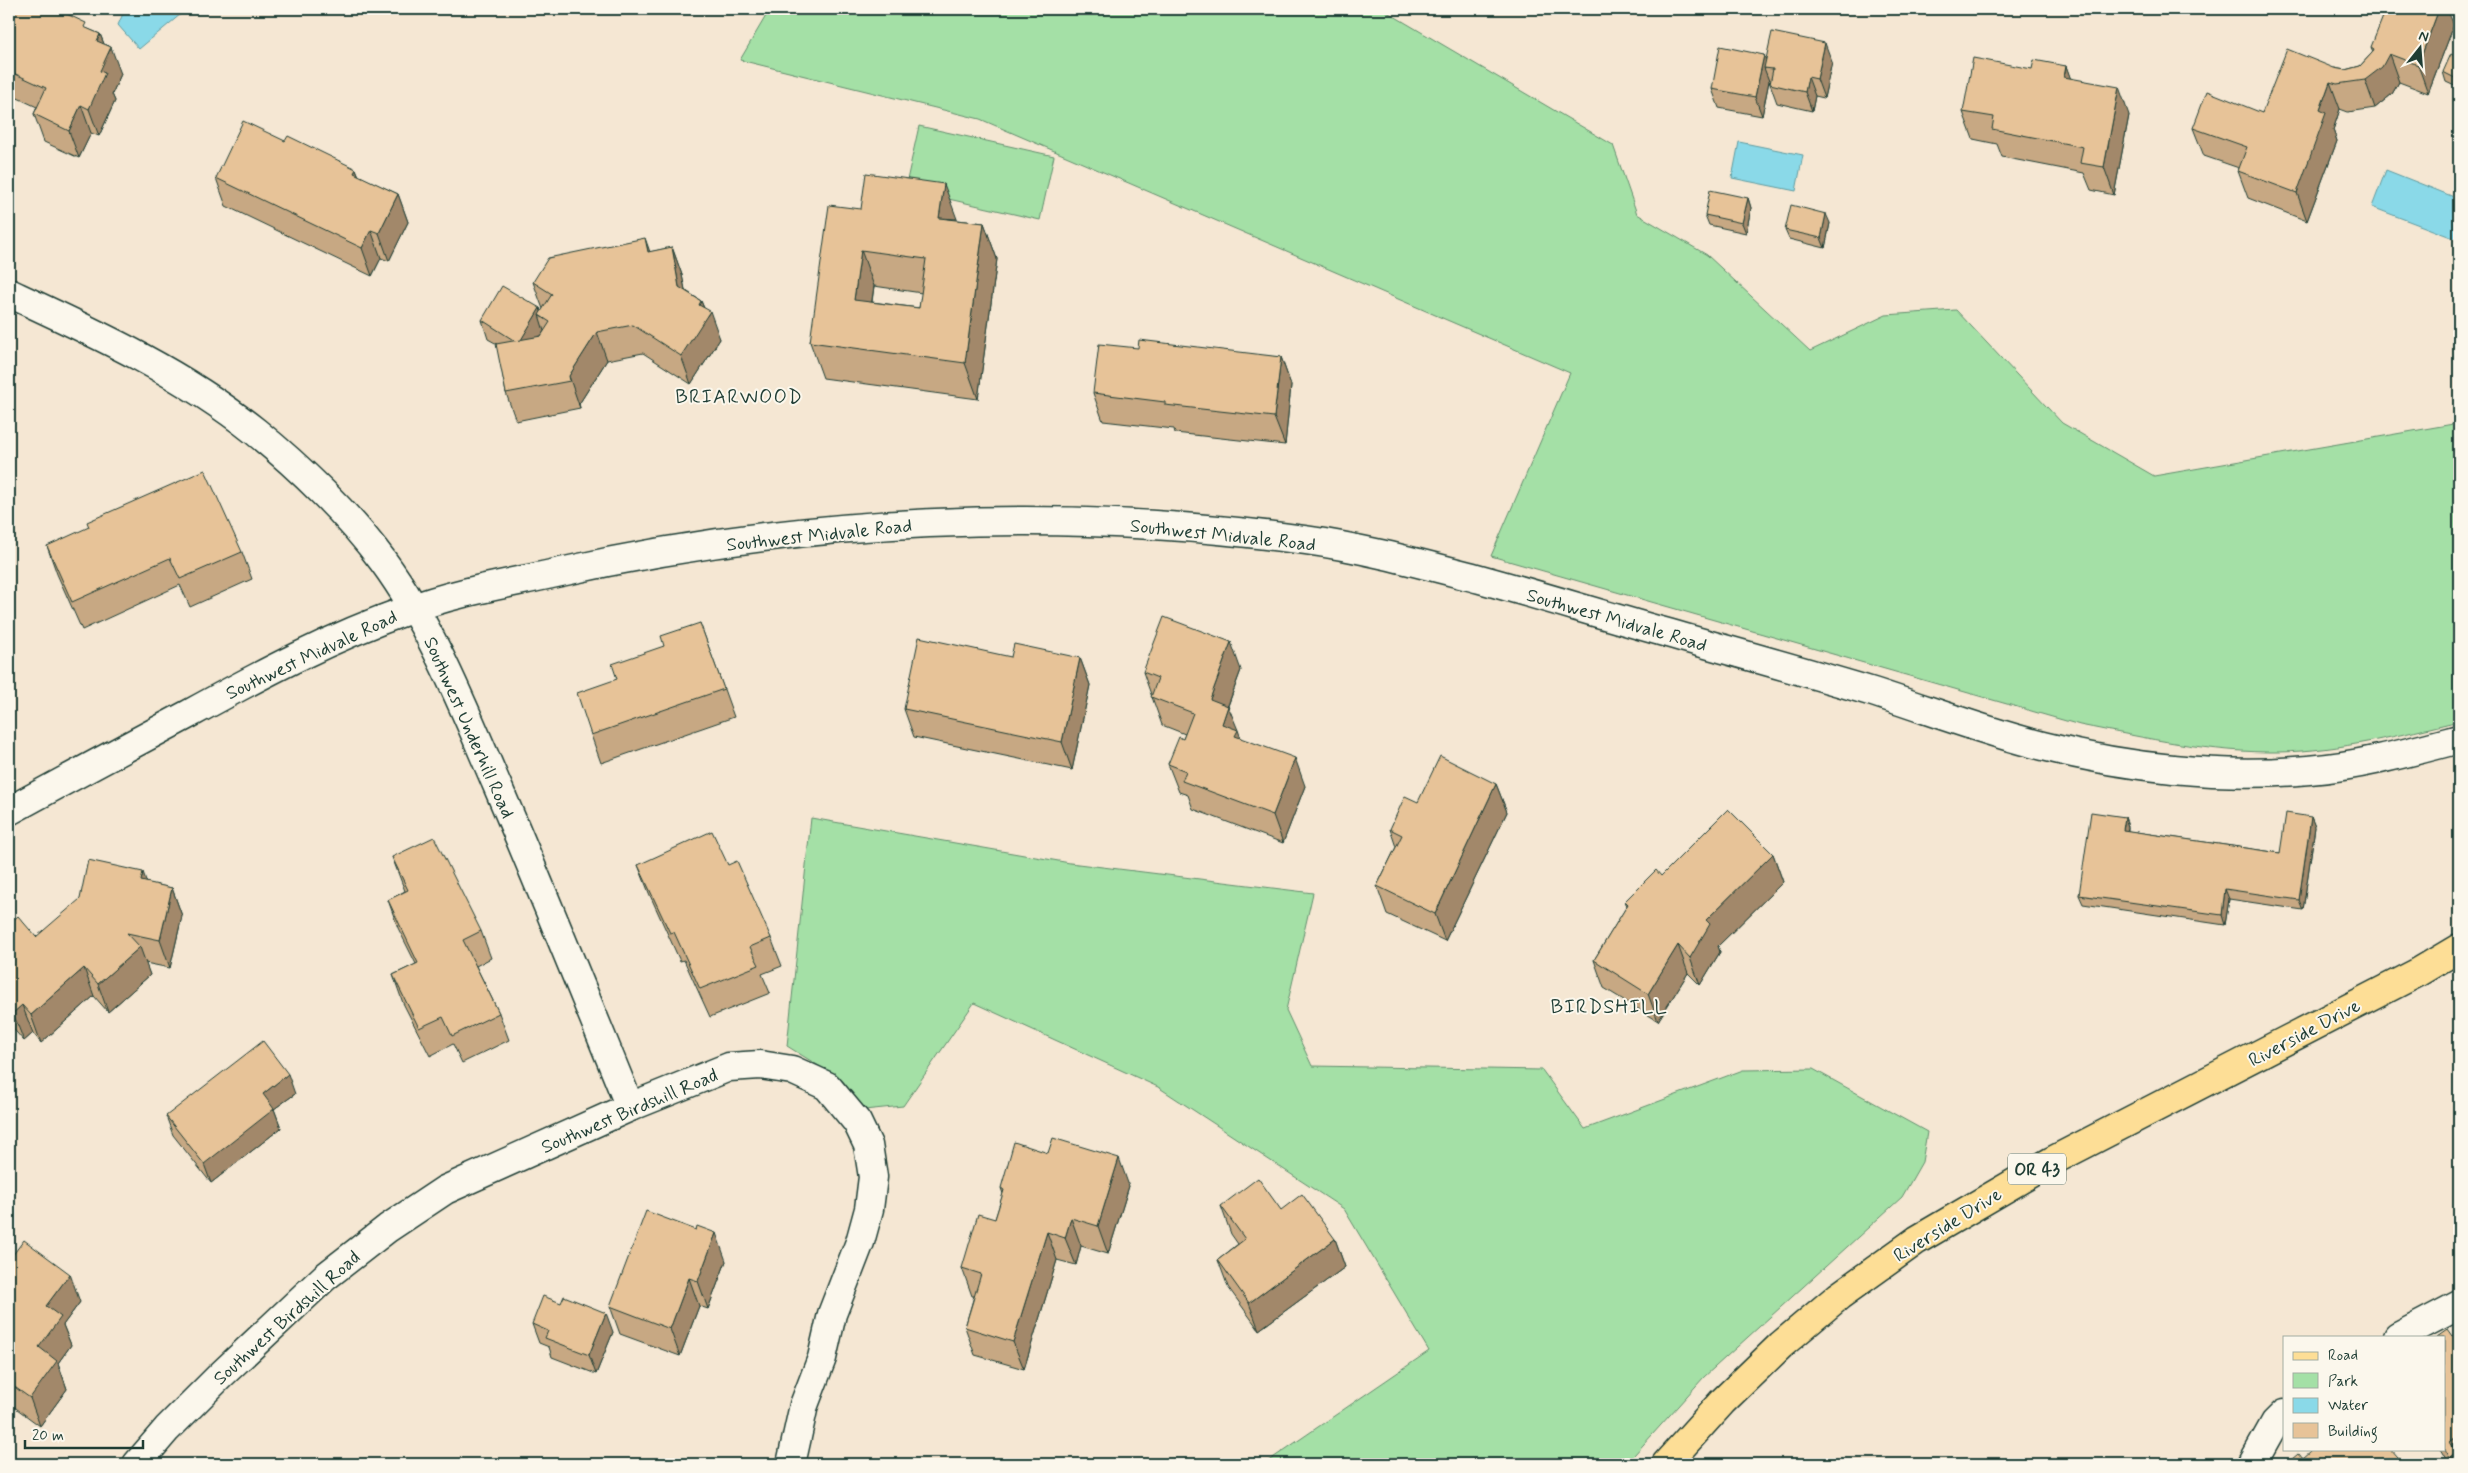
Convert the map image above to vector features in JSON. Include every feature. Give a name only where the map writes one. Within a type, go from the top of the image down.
[{"type":"main road","name":"Riverside Drive","points":[[1666,1464],[1722,1402],[1781,1345],[1839,1296],[1917,1240],[2052,1161],[2417,973],[2459,948]]},
{"type":"street","name":"Southwest Underhill Road","points":[[9,294],[148,360],[186,383],[256,432],[320,490],[382,561],[430,636],[474,730],[630,1107]]},
{"type":"street","name":"Southwest Midvale Road","points":[[9,811],[249,681],[323,644],[413,607],[603,562],[676,549],[786,534],[898,525],[972,522],[1084,522],[1158,526],[1306,540],[1384,554],[1493,583],[1870,692],[2042,746],[2126,762],[2197,770],[2257,773],[2314,770],[2393,757],[2459,739]]},
{"type":"street","name":"Southwest Birdshill Road","points":[[137,1464],[167,1429],[325,1276],[388,1228],[445,1190],[630,1107],[729,1067],[760,1065],[792,1070],[827,1086],[858,1122],[868,1145],[872,1177],[869,1209],[860,1242],[832,1314],[822,1358],[804,1405],[791,1464]]},
{"type":"street","points":[[2400,1336],[2459,1305]]},
{"type":"street","points":[[2252,1464],[2275,1423],[2283,1415]]},
{"type":"green space","points":[[770,9],[1382,9],[1613,145],[1637,214],[1707,255],[1810,351],[1886,315],[1956,310],[2062,423],[2154,476],[2459,423],[2459,721],[2370,741],[2302,751],[2254,752],[2154,740],[2080,725],[1491,556],[1570,373],[980,119],[740,60]]},
{"type":"green space","points":[[919,126],[1054,156],[1040,220],[905,189]]},
{"type":"green space","points":[[811,818],[1070,863],[1313,893],[1286,1010],[1312,1066],[1542,1070],[1585,1129],[1743,1070],[1813,1069],[1927,1132],[1922,1162],[1902,1197],[1704,1377],[1626,1464],[1264,1464],[1429,1351],[1344,1209],[1158,1087],[974,1003],[903,1106],[864,1110],[843,1081],[787,1046]]},
{"type":"water","points":[[125,9],[134,13],[138,9],[187,9],[139,49],[118,25]]},
{"type":"water","points":[[1739,142],[1803,155],[1796,191],[1732,178]]},
{"type":"water","points":[[2386,170],[2459,199],[2459,230],[2456,239],[2372,207]]},
{"type":"building","points":[[9,9],[56,9],[86,23],[84,27],[100,34],[97,41],[111,47],[100,71],[105,73],[89,109],[81,105],[69,131],[34,114],[46,88],[9,71]]},
{"type":"building","points":[[2386,9],[2439,9],[2418,65],[2389,54],[2382,67],[2365,80],[2337,84],[2330,82],[2320,110],[2326,113],[2297,193],[2238,171],[2247,147],[2193,128],[2207,91],[2262,113],[2287,49],[2334,68],[2345,70],[2360,66],[2374,49],[2371,47]]},
{"type":"building","points":[[1772,32],[1825,43],[1817,79],[1808,77],[1805,92],[1770,84],[1773,69],[1764,68]]},
{"type":"building","points":[[1720,46],[1764,55],[1755,97],[1712,89]]},
{"type":"building","points":[[2451,54],[2459,58],[2459,80],[2443,72]]},
{"type":"building","points":[[1973,58],[2032,69],[2034,60],[2066,66],[2064,77],[2119,87],[2104,167],[2080,163],[2083,147],[1992,129],[1994,117],[1963,112]]},
{"type":"building","points":[[243,121],[285,141],[288,136],[356,169],[354,173],[398,194],[379,233],[371,230],[362,248],[216,178]]},
{"type":"building","points":[[866,173],[944,184],[939,218],[984,223],[965,363],[810,342],[829,205],[861,209]],"holes":[[[861,250],[926,259],[919,308],[854,300]]]},
{"type":"building","points":[[1710,190],[1748,198],[1742,223],[1705,215]]},
{"type":"building","points":[[1791,205],[1826,214],[1821,238],[1785,230]]},
{"type":"building","points":[[645,238],[648,252],[672,247],[679,287],[701,301],[699,305],[710,311],[681,356],[633,325],[597,332],[569,376],[570,381],[506,393],[496,344],[541,336],[550,322],[539,315],[552,294],[533,282],[548,258]]},
{"type":"building","points":[[502,286],[540,308],[521,340],[515,341],[482,320]]},
{"type":"building","points":[[1139,340],[1281,357],[1274,417],[1165,405],[1165,402],[1093,393],[1099,344],[1138,348]]},
{"type":"building","points":[[205,470],[242,552],[180,579],[170,558],[72,602],[47,546],[89,527],[87,522]]},
{"type":"building","points":[[1164,617],[1231,642],[1210,699],[1228,706],[1222,724],[1238,730],[1235,736],[1295,758],[1273,815],[1182,781],[1186,771],[1168,764],[1179,737],[1183,739],[1193,713],[1151,697],[1158,678],[1143,672]]},
{"type":"building","points":[[700,623],[724,689],[591,735],[577,693],[617,679],[612,664],[664,646],[661,636]]},
{"type":"building","points":[[919,637],[1011,657],[1014,644],[1080,658],[1062,742],[904,709]]},
{"type":"building","points":[[1440,756],[1496,784],[1435,914],[1377,886],[1402,835],[1390,829],[1405,796],[1418,802]]},
{"type":"building","points":[[1728,809],[1773,854],[1706,920],[1710,924],[1690,958],[1678,945],[1648,994],[1594,960],[1628,904],[1625,901],[1656,870],[1661,876]]},
{"type":"building","points":[[2091,812],[2125,817],[2123,830],[2280,853],[2286,813],[2311,817],[2299,900],[2225,889],[2222,915],[2079,895]]},
{"type":"building","points":[[712,831],[728,865],[737,861],[771,938],[750,947],[759,965],[700,989],[674,932],[670,933],[638,865]]},
{"type":"building","points":[[434,837],[481,931],[463,940],[499,1013],[452,1036],[443,1017],[419,1028],[393,975],[418,963],[388,900],[408,890],[392,857]]},
{"type":"building","points":[[88,860],[143,872],[141,881],[172,888],[160,940],[127,933],[140,947],[98,984],[84,968],[31,1015],[22,1005],[13,1013],[9,1008],[9,924],[18,916],[36,937],[80,899]]},
{"type":"building","points":[[263,1041],[288,1074],[263,1094],[274,1109],[204,1164],[166,1116]]},
{"type":"building","points":[[1053,1138],[1119,1158],[1098,1226],[1071,1218],[1065,1238],[1047,1232],[1013,1342],[965,1327],[981,1274],[962,1268],[978,1214],[995,1219],[1004,1190],[1001,1188],[1014,1142],[1048,1153]]},
{"type":"building","points":[[1258,1178],[1281,1210],[1302,1194],[1335,1239],[1249,1303],[1218,1260],[1245,1239],[1221,1206]]},
{"type":"building","points":[[646,1211],[696,1230],[697,1226],[716,1233],[698,1281],[689,1278],[670,1329],[610,1306]]},
{"type":"building","points":[[24,1240],[70,1274],[46,1306],[61,1317],[39,1347],[57,1361],[30,1398],[9,1383],[9,1260]]},
{"type":"building","points":[[543,1296],[561,1303],[564,1296],[606,1313],[589,1355],[545,1338],[548,1331],[532,1324]]},
{"type":"building","points":[[2447,1330],[2452,1337],[2459,1333],[2459,1436],[2450,1442],[2457,1453],[2449,1458],[2445,1450],[2446,1336],[2438,1336]]},
{"type":"building","points":[[2391,1450],[2403,1464],[2286,1464],[2299,1453],[2303,1458],[2311,1451]]},
{"type":"building","points":[[898,1460],[936,1464],[898,1464]]},
{"type":"district","name":"BRIARWOOD","points":[[739,396]]},
{"type":"district","name":"BIRDSHILL","points":[[1609,1006]]}]
